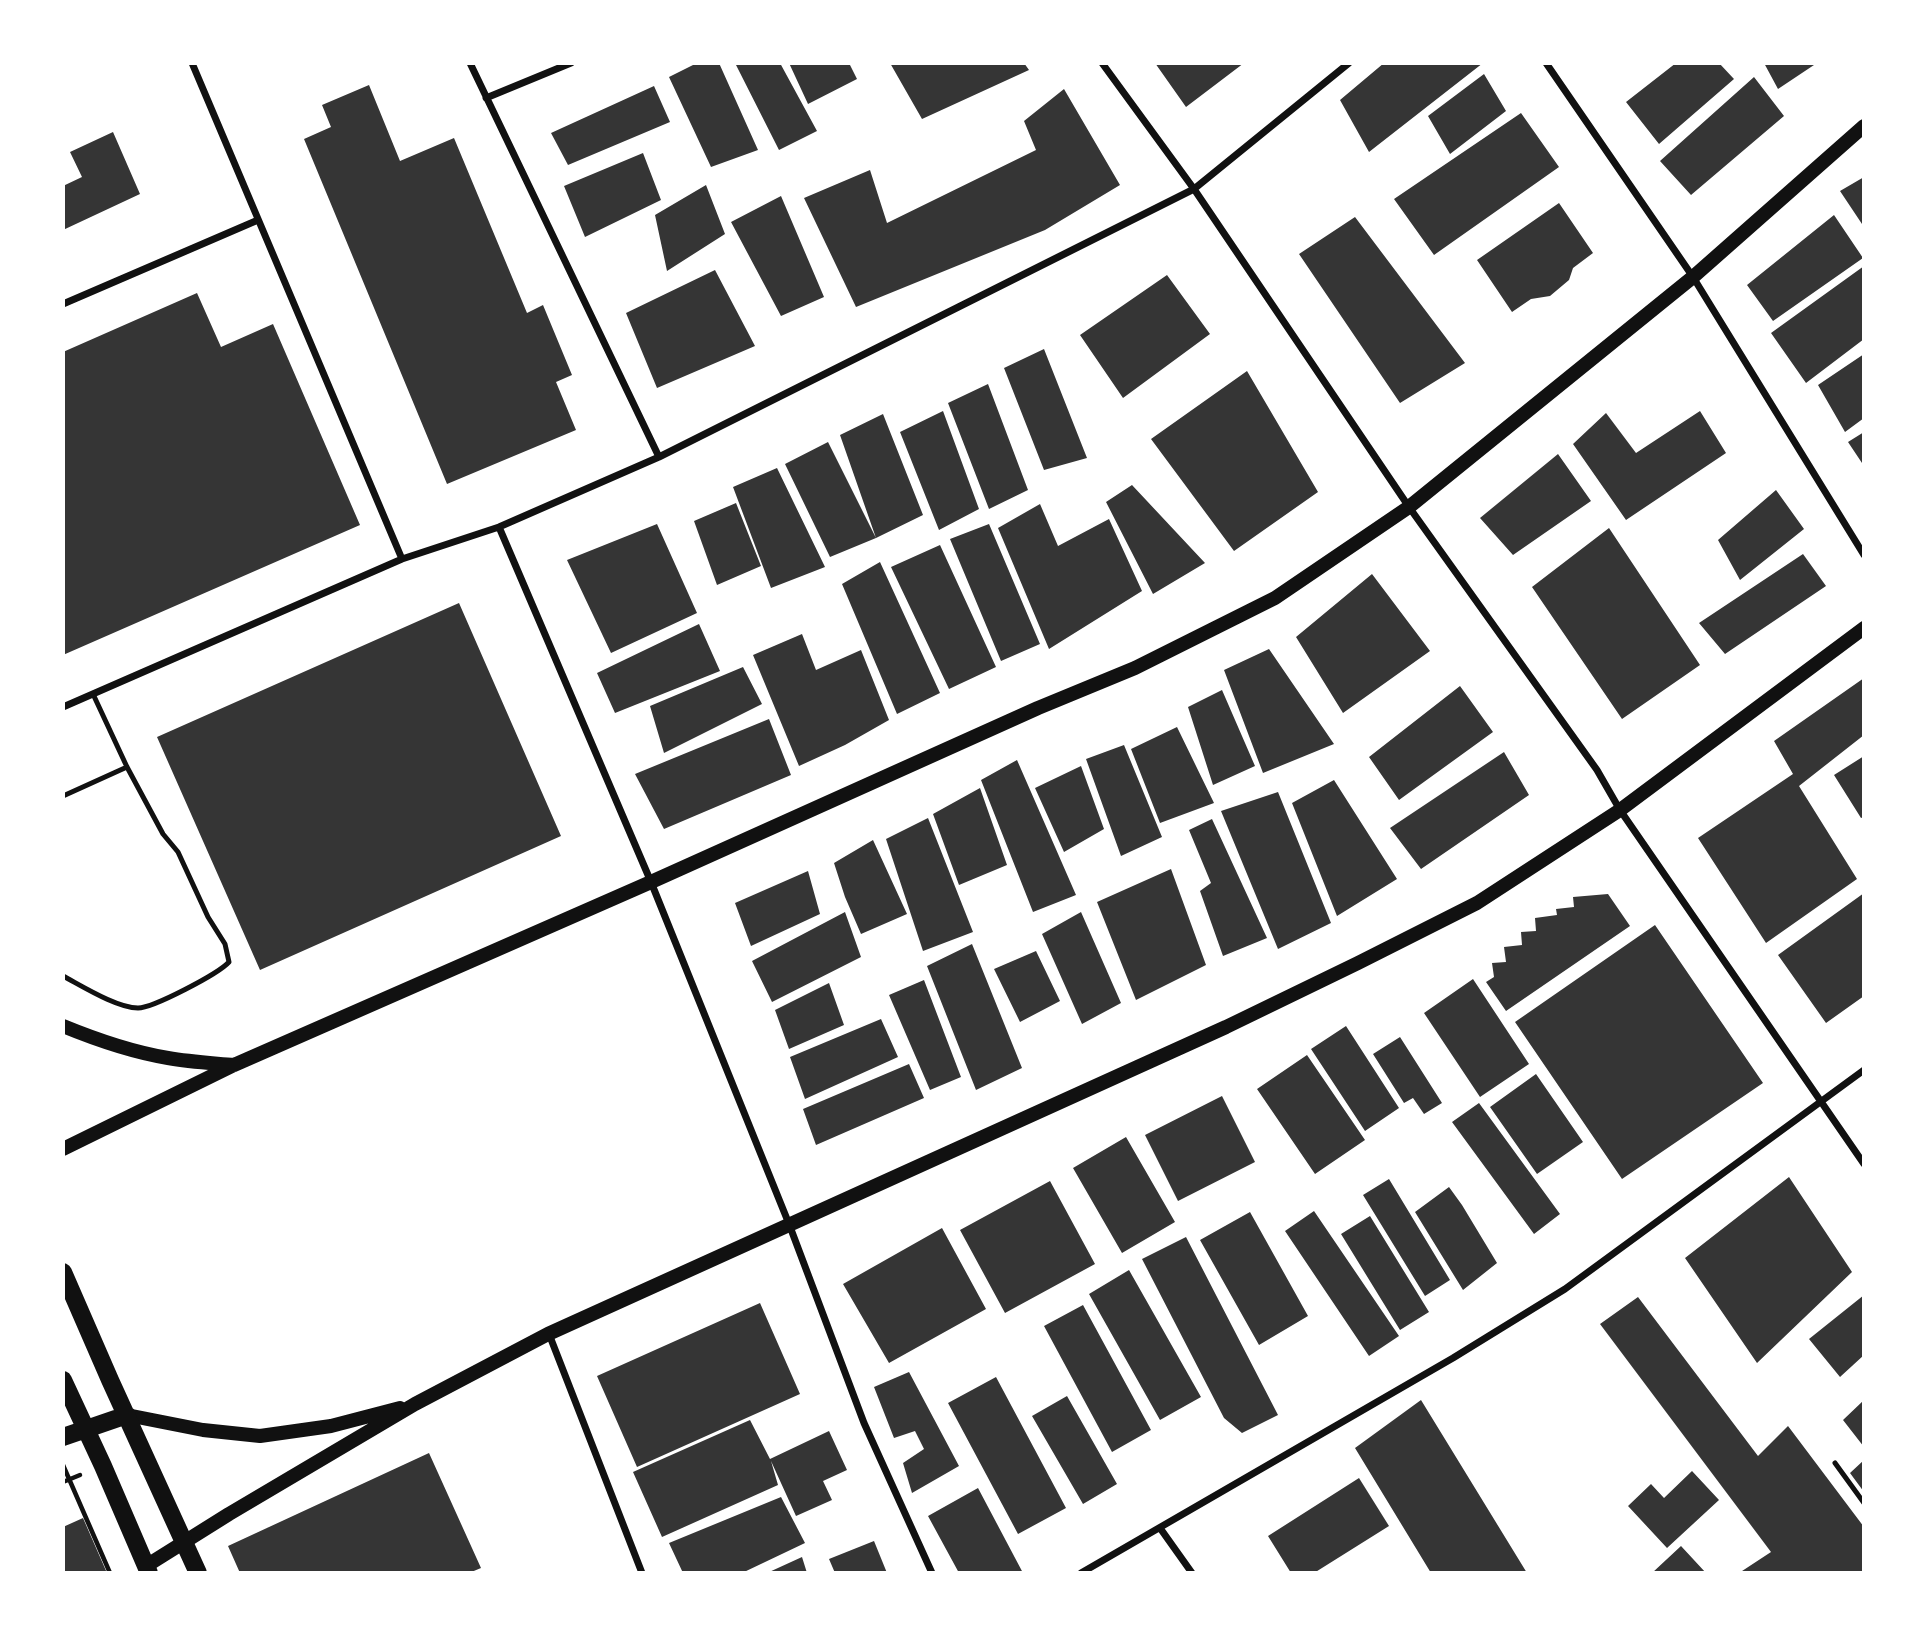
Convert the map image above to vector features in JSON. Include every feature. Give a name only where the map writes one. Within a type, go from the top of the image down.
[{"type":"main road","points":[[63,1149],[234,1065],[1147,662],[1275,598],[1409,507],[1693,277],[1864,126]]},
{"type":"main road","points":[[63,1380],[148,1570],[229,1514],[415,1404],[548,1334],[1213,1032],[1477,903],[1620,810],[1864,628]]},
{"type":"main road","points":[[63,1026],[96,1040],[158,1056],[234,1065]]},
{"type":"main road","points":[[63,1272],[198,1573]]},
{"type":"main road","points":[[63,1437],[127,1415],[203,1430],[260,1436],[331,1426],[415,1404]]},
{"type":"street","points":[[192,63],[402,559]]},
{"type":"street","points":[[470,63],[659,457]]},
{"type":"street","points":[[486,98],[571,63]]},
{"type":"street","points":[[1102,63],[1194,189],[1409,507],[1597,770],[1620,810],[1864,1164]]},
{"type":"street","points":[[63,707],[402,559],[499,527],[659,457],[1194,189],[1349,63]]},
{"type":"street","points":[[1546,63],[1693,277],[1864,555]]},
{"type":"street","points":[[63,304],[258,220]]},
{"type":"street","points":[[499,527],[651,882],[789,1224],[864,1423],[932,1573]]},
{"type":"street","points":[[1081,1573],[1453,1358],[1565,1289],[1864,1070]]},
{"type":"street","points":[[548,1334],[642,1573]]},
{"type":"street","points":[[1160,1528],[1192,1573]]},
{"type":"lane","points":[[63,976],[115,1002],[138,1008],[209,976],[229,962],[225,944],[208,916],[178,852],[163,834],[127,767],[93,694]]},
{"type":"lane","points":[[63,796],[127,767]]},
{"type":"lane","points":[[1835,1463],[1864,1503]]},
{"type":"path","points":[[63,1465],[110,1573]]},
{"type":"building","points":[[697,63],[719,63],[758,150],[711,167],[669,77]]},
{"type":"building","points":[[735,63],[780,63],[817,131],[779,150]]},
{"type":"building","points":[[789,63],[849,63],[857,79],[808,104]]},
{"type":"building","points":[[890,63],[1024,63],[1029,70],[922,119]]},
{"type":"building","points":[[1155,63],[1244,63],[1186,107]]},
{"type":"building","points":[[1384,63],[1483,63],[1369,152],[1340,100]]},
{"type":"building","points":[[1676,63],[1719,63],[1734,79],[1659,144],[1626,102]]},
{"type":"building","points":[[1764,63],[1817,63],[1778,89]]},
{"type":"building","points":[[1484,74],[1506,111],[1450,154],[1428,116]]},
{"type":"building","points":[[1754,77],[1784,116],[1691,195],[1660,161]]},
{"type":"building","points":[[369,85],[400,161],[454,138],[527,313],[543,305],[572,375],[556,382],[576,430],[447,484],[304,139],[331,127],[322,105]]},
{"type":"building","points":[[654,86],[670,122],[568,165],[551,133]]},
{"type":"building","points":[[1064,89],[1120,185],[1045,230],[856,307],[804,198],[870,170],[887,223],[1036,150],[1024,121]]},
{"type":"building","points":[[1521,113],[1559,167],[1434,255],[1394,199]]},
{"type":"building","points":[[113,132],[140,194],[63,230],[63,186],[82,177],[70,152]]},
{"type":"building","points":[[643,153],[661,200],[585,237],[564,186]]},
{"type":"building","points":[[1864,177],[1864,227],[1840,191]]},
{"type":"building","points":[[706,185],[725,234],[667,271],[655,215]]},
{"type":"building","points":[[781,196],[824,297],[781,316],[731,222]]},
{"type":"building","points":[[1559,203],[1593,253],[1573,268],[1569,280],[1550,296],[1531,299],[1512,312],[1477,260]]},
{"type":"building","points":[[1834,215],[1863,258],[1773,321],[1747,285]]},
{"type":"building","points":[[1355,217],[1465,363],[1400,403],[1299,254]]},
{"type":"building","points":[[1864,266],[1864,339],[1806,383],[1771,333]]},
{"type":"building","points":[[715,270],[755,346],[657,388],[626,313]]},
{"type":"building","points":[[1167,275],[1210,334],[1123,398],[1080,335]]},
{"type":"building","points":[[197,293],[221,347],[273,324],[360,525],[63,655],[63,352]]},
{"type":"building","points":[[1044,349],[1087,458],[1044,470],[1004,368]]},
{"type":"building","points":[[1864,354],[1864,418],[1845,432],[1818,385]]},
{"type":"building","points":[[1247,371],[1318,492],[1234,551],[1151,439]]},
{"type":"building","points":[[988,384],[1028,490],[989,509],[948,403]]},
{"type":"building","points":[[943,411],[979,509],[939,530],[900,432]]},
{"type":"building","points":[[1700,411],[1726,453],[1626,520],[1573,444],[1606,413],[1636,453]]},
{"type":"building","points":[[883,414],[923,515],[876,538],[840,435]]},
{"type":"building","points":[[1864,432],[1864,466],[1848,442]]},
{"type":"building","points":[[828,442],[876,538],[830,557],[785,464]]},
{"type":"building","points":[[1558,454],[1591,501],[1513,555],[1480,518]]},
{"type":"building","points":[[777,468],[825,567],[771,588],[733,487]]},
{"type":"building","points":[[1132,485],[1205,563],[1153,594],[1106,502]]},
{"type":"building","points":[[1776,490],[1804,529],[1740,580],[1718,540]]},
{"type":"building","points":[[736,503],[761,566],[717,585],[694,521]]},
{"type":"building","points":[[1040,504],[1058,546],[1109,519],[1142,591],[1049,649],[998,528]]},
{"type":"building","points":[[657,524],[697,613],[611,653],[567,560]]},
{"type":"building","points":[[989,524],[1040,644],[1001,661],[950,539]]},
{"type":"building","points":[[1609,528],[1700,665],[1622,719],[1532,587]]},
{"type":"building","points":[[940,545],[996,667],[949,689],[891,567]]},
{"type":"building","points":[[1803,554],[1826,586],[1725,654],[1699,623]]},
{"type":"building","points":[[880,562],[940,693],[897,714],[842,584]]},
{"type":"building","points":[[1372,574],[1430,651],[1343,713],[1296,637]]},
{"type":"building","points":[[459,603],[561,836],[260,970],[157,737]]},
{"type":"building","points":[[699,624],[720,671],[615,713],[597,673]]},
{"type":"building","points":[[802,634],[816,670],[861,650],[889,720],[845,745],[799,766],[753,655]]},
{"type":"building","points":[[1269,649],[1334,744],[1263,773],[1224,670]]},
{"type":"building","points":[[743,667],[762,704],[664,753],[650,706]]},
{"type":"building","points":[[1864,678],[1864,735],[1799,786],[1857,879],[1766,943],[1698,838],[1793,774],[1774,741]]},
{"type":"building","points":[[1460,686],[1493,732],[1399,800],[1369,757]]},
{"type":"building","points":[[1222,690],[1255,766],[1213,785],[1188,707]]},
{"type":"building","points":[[769,719],[791,775],[664,829],[635,774]]},
{"type":"building","points":[[1177,727],[1214,803],[1160,823],[1131,749]]},
{"type":"building","points":[[1124,745],[1162,837],[1121,856],[1086,759]]},
{"type":"building","points":[[1504,752],[1529,795],[1421,869],[1390,828]]},
{"type":"building","points":[[1864,756],[1864,817],[1861,818],[1834,775]]},
{"type":"building","points":[[1017,760],[1076,895],[1033,912],[981,780]]},
{"type":"building","points":[[1081,766],[1104,829],[1064,852],[1035,788]]},
{"type":"building","points":[[1334,780],[1397,879],[1337,916],[1292,803]]},
{"type":"building","points":[[980,788],[1007,865],[959,885],[933,814]]},
{"type":"building","points":[[1278,792],[1331,923],[1278,949],[1221,811]]},
{"type":"building","points":[[928,818],[973,932],[923,951],[886,839]]},
{"type":"building","points":[[1212,819],[1267,938],[1223,956],[1200,891],[1211,883],[1189,830]]},
{"type":"building","points":[[873,840],[907,914],[861,934],[834,863]]},
{"type":"building","points":[[1171,869],[1206,965],[1136,1000],[1097,902]]},
{"type":"building","points":[[808,871],[820,914],[751,946],[735,903]]},
{"type":"building","points":[[1864,893],[1864,996],[1826,1023],[1778,955]]},
{"type":"building","points":[[1608,894],[1630,926],[1506,1011],[1486,982],[1494,977],[1492,963],[1506,962],[1504,947],[1522,945],[1521,932],[1536,931],[1535,918],[1557,915],[1556,909],[1574,907],[1573,897]]},
{"type":"building","points":[[845,912],[861,957],[772,1002],[752,961]]},
{"type":"building","points":[[1081,912],[1121,1003],[1082,1024],[1042,934]]},
{"type":"building","points":[[1655,925],[1763,1083],[1622,1179],[1515,1022]]},
{"type":"building","points":[[972,944],[1022,1068],[976,1090],[927,966]]},
{"type":"building","points":[[1036,951],[1060,1001],[1020,1022],[994,969]]},
{"type":"building","points":[[1473,979],[1529,1064],[1480,1097],[1424,1013]]},
{"type":"building","points":[[924,980],[961,1077],[930,1090],[889,995]]},
{"type":"building","points":[[829,983],[844,1025],[789,1049],[775,1010]]},
{"type":"building","points":[[881,1019],[898,1057],[805,1099],[790,1057]]},
{"type":"building","points":[[1346,1026],[1399,1108],[1365,1131],[1311,1049]]},
{"type":"building","points":[[1400,1037],[1442,1103],[1424,1114],[1413,1098],[1404,1103],[1373,1054]]},
{"type":"building","points":[[1307,1055],[1365,1140],[1315,1174],[1257,1089]]},
{"type":"building","points":[[909,1064],[924,1098],[816,1145],[803,1109]]},
{"type":"building","points":[[1536,1074],[1583,1142],[1537,1174],[1490,1107]]},
{"type":"building","points":[[1222,1096],[1255,1162],[1178,1201],[1145,1135]]},
{"type":"building","points":[[1479,1103],[1560,1214],[1534,1234],[1452,1122]]},
{"type":"building","points":[[1126,1137],[1175,1222],[1122,1253],[1073,1168]]},
{"type":"building","points":[[1789,1177],[1852,1272],[1757,1363],[1685,1258]]},
{"type":"building","points":[[1389,1179],[1450,1280],[1425,1296],[1363,1195]]},
{"type":"building","points":[[1050,1181],[1095,1264],[1005,1313],[960,1230]]},
{"type":"building","points":[[1449,1187],[1497,1263],[1463,1290],[1415,1212]]},
{"type":"building","points":[[1314,1211],[1399,1336],[1369,1356],[1285,1231]]},
{"type":"building","points":[[1250,1212],[1308,1316],[1259,1345],[1200,1240]]},
{"type":"building","points":[[1370,1216],[1429,1312],[1400,1330],[1341,1234]]},
{"type":"building","points":[[942,1228],[986,1309],[889,1363],[843,1284]]},
{"type":"building","points":[[1186,1237],[1278,1415],[1242,1433],[1224,1418],[1142,1259]]},
{"type":"building","points":[[1129,1270],[1201,1397],[1160,1420],[1089,1294]]},
{"type":"building","points":[[1864,1295],[1864,1355],[1840,1377],[1809,1339]]},
{"type":"building","points":[[1638,1297],[1758,1456],[1788,1426],[1864,1527],[1864,1573],[1739,1573],[1771,1552],[1600,1324]]},
{"type":"building","points":[[760,1303],[800,1394],[637,1467],[597,1376]]},
{"type":"building","points":[[1083,1305],[1151,1430],[1112,1452],[1044,1326]]},
{"type":"building","points":[[909,1372],[959,1466],[912,1493],[903,1463],[924,1449],[915,1431],[894,1438],[874,1387]]},
{"type":"building","points":[[996,1377],[1066,1508],[1018,1534],[948,1403]]},
{"type":"building","points":[[1067,1396],[1117,1484],[1083,1504],[1032,1416]]},
{"type":"building","points":[[1421,1400],[1527,1573],[1431,1573],[1355,1448]]},
{"type":"building","points":[[1864,1400],[1864,1447],[1843,1420]]},
{"type":"building","points":[[750,1420],[770,1459],[829,1431],[847,1470],[823,1481],[832,1500],[796,1516],[771,1461],[778,1485],[662,1537],[633,1472]]},
{"type":"building","points":[[429,1453],[481,1568],[469,1573],[240,1573],[228,1546]]},
{"type":"building","points":[[1864,1460],[1864,1492],[1850,1473]]},
{"type":"building","points":[[1692,1471],[1719,1500],[1667,1548],[1628,1506],[1651,1484],[1664,1498]]},
{"type":"building","points":[[1359,1478],[1389,1526],[1314,1573],[1291,1573],[1268,1536]]},
{"type":"building","points":[[978,1488],[1023,1573],[959,1573],[928,1516]]},
{"type":"building","points":[[781,1497],[805,1543],[742,1573],[683,1573],[669,1543]]},
{"type":"building","points":[[83,1518],[107,1573],[63,1573],[63,1527]]},
{"type":"building","points":[[874,1541],[887,1573],[835,1573],[829,1559]]},
{"type":"building","points":[[1681,1546],[1706,1573],[1652,1573]]},
{"type":"building","points":[[802,1557],[807,1573],[767,1573]]}]
